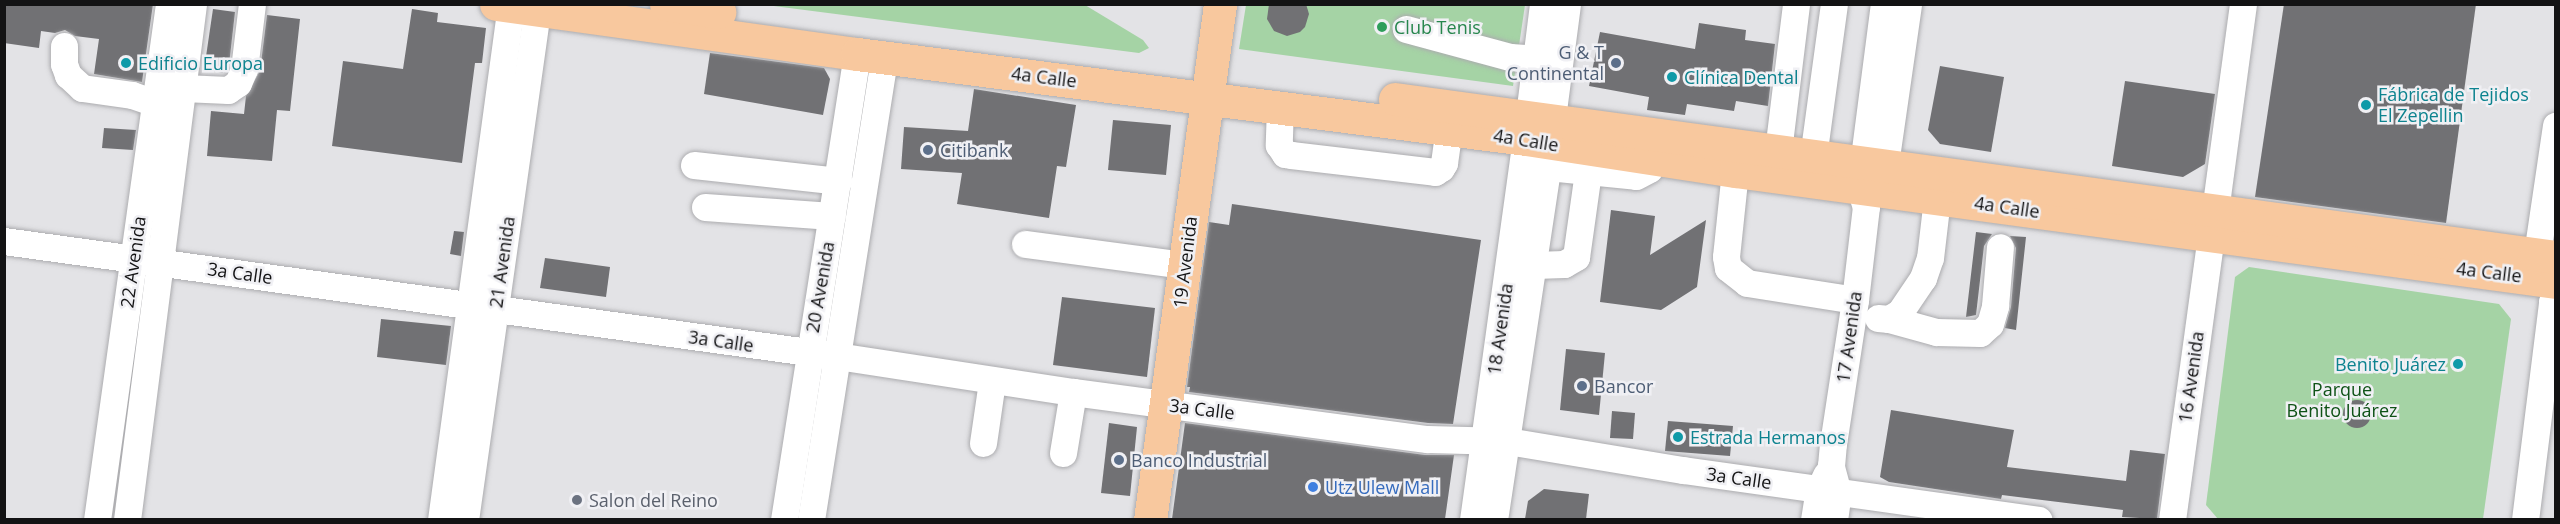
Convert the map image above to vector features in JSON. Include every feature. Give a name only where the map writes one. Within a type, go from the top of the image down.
[{"type":"main road","name":"4a Calle","points":[[666,4],[1541,137],[1590,161],[1654,158],[1735,171],[1871,183],[2213,223],[2548,278]]},
{"type":"main road","name":"19 Avenida","points":[[1150,519],[1157,403],[1198,85],[1199,4]]},
{"type":"main road","name":"19 Avenida","points":[[1198,85],[1220,4]]},
{"type":"main road","name":"4a Calle","points":[[518,6],[871,55],[1198,85],[1280,107],[1449,129],[1541,137],[1778,151],[1813,157],[1871,183],[1937,198],[2213,223]]},
{"type":"main road","name":"19 Avenida","points":[[1131,519],[1157,403]]},
{"type":"street","name":"22 Avenida","points":[[127,519],[160,262],[173,101],[169,4]]},
{"type":"street","name":"22 Avenida","points":[[97,519],[134,258],[173,101],[193,4]]},
{"type":"street","points":[[64,46],[64,64],[75,83],[82,88],[173,101],[228,90],[238,83],[244,69],[252,4]]},
{"type":"street","name":"18 Avenida","points":[[1473,519],[1494,450],[1534,264],[1541,137],[1536,59],[1543,4]]},
{"type":"street","name":"18 Avenida","points":[[1494,519],[1494,450],[1541,137],[1567,4]]},
{"type":"street","points":[[1778,151],[1796,4]]},
{"type":"street","points":[[1813,157],[1834,4]]},
{"type":"street","name":"17 Avenida","points":[[1826,507],[1871,183],[1884,4]]},
{"type":"street","name":"17 Avenida","points":[[1871,183],[1908,4]]},
{"type":"street","name":"16 Avenida","points":[[2172,519],[2243,4]]},
{"type":"street","name":"21 Avenida","points":[[465,519],[483,308],[518,6]]},
{"type":"street","points":[[1406,29],[1510,57],[1536,59]]},
{"type":"street","name":"20 Avenida","points":[[784,519],[838,181],[871,55]]},
{"type":"street","name":"20 Avenida","points":[[811,519],[837,356],[871,55]]},
{"type":"street","points":[[1280,107],[1279,145],[1285,153],[1291,155],[1435,172],[1444,162],[1449,129]]},
{"type":"street","points":[[2525,519],[2546,437],[2548,278],[2556,125]]},
{"type":"street","points":[[1534,264],[1564,264],[1576,257],[1590,161]]},
{"type":"street","points":[[694,165],[838,181]]},
{"type":"street","points":[[1735,171],[1726,257],[1728,268],[1747,283],[1854,308],[1936,332],[1980,333],[1990,324],[1995,306],[2000,247]]},
{"type":"street","points":[[1889,319],[1900,312],[1911,299],[1923,278],[1930,258],[1937,198]]},
{"type":"street","points":[[705,207],[832,216]]},
{"type":"street","name":"3a Calle","points":[[4,241],[809,352],[992,381],[1494,450],[1682,479],[1899,519]]},
{"type":"street","points":[[1025,244],[1176,264]]},
{"type":"street","name":"21 Avenida","points":[[441,519],[483,308]]},
{"type":"street","points":[[983,443],[992,381]]},
{"type":"street","points":[[1064,453],[1073,392]]},
{"type":"street","name":"3a Calle","points":[[1826,507],[2040,519]]},
{"type":"green space","points":[[766,5],[1085,5],[1143,40],[1149,48],[1139,53]]},
{"type":"green space","name":"Club Tenis","points":[[1246,5],[1525,5],[1513,86],[1239,49]]},
{"type":"green space","name":"Parque Benito Juárez","points":[[2249,267],[2499,304],[2511,319],[2483,519],[2218,519],[2206,505],[2235,277]]},
{"type":"building","name":"Edificio Europa","points":[[4,4],[153,4],[142,82],[94,74],[99,39],[75,36],[65,30],[55,33],[41,31],[39,48],[4,43]]},
{"type":"building","points":[[1269,4],[1306,4],[1309,14],[1305,27],[1300,32],[1287,36],[1274,31],[1267,19]]},
{"type":"building","name":"Fábrica de Tejidos El Zepellin","points":[[2284,4],[2476,4],[2446,223],[2255,197]]},
{"type":"building","points":[[213,9],[235,12],[229,65],[225,73],[204,70]]},
{"type":"building","points":[[412,9],[438,13],[437,22],[486,28],[482,63],[475,63],[462,163],[332,146],[343,61],[403,69]]},
{"type":"building","points":[[267,15],[300,19],[290,111],[277,110],[272,161],[207,156],[211,111],[244,114],[246,96],[260,71]]},
{"type":"building","points":[[1699,23],[1746,30],[1745,40],[1775,44],[1768,106],[1736,101],[1734,111],[1687,104],[1685,115],[1647,110],[1649,97],[1589,86],[1600,32],[1695,49]]},
{"type":"building","points":[[710,53],[824,68],[830,79],[823,115],[704,94]]},
{"type":"building","points":[[1940,66],[2004,77],[1991,152],[1940,144],[1928,130]]},
{"type":"building","points":[[2125,81],[2215,94],[2205,164],[2183,177],[2112,166]]},
{"type":"building","points":[[974,89],[1076,105],[1066,167],[1057,166],[1049,218],[957,204],[962,173],[901,169],[904,127],[968,131]]},
{"type":"building","points":[[1113,120],[1171,125],[1166,175],[1108,170]]},
{"type":"building","points":[[104,128],[136,130],[133,150],[102,148]]},
{"type":"building","points":[[1232,204],[1481,240],[1453,424],[1428,423],[1189,392],[1190,387],[1187,387],[1209,222],[1229,225]]},
{"type":"building","points":[[1611,210],[1655,216],[1650,255],[1706,220],[1697,287],[1661,310],[1600,302]]},
{"type":"building","points":[[454,231],[464,232],[461,256],[450,254]]},
{"type":"building","points":[[1976,232],[1992,234],[1984,246],[1976,315],[1966,317]]},
{"type":"building","points":[[2010,236],[2026,237],[2016,330],[2005,328],[2011,307],[2016,248]]},
{"type":"building","points":[[545,258],[610,267],[606,297],[540,288]]},
{"type":"building","points":[[1062,297],[1155,308],[1147,377],[1053,365]]},
{"type":"building","points":[[381,319],[451,326],[446,365],[377,357]]},
{"type":"building","name":"Bancor","points":[[1566,349],[1605,353],[1599,415],[1560,410]]},
{"type":"building","points":[[2357,400],[2367,404],[2371,414],[2367,424],[2357,428],[2347,424],[2343,414],[2347,404]]},
{"type":"building","points":[[1891,410],[2014,430],[2007,467],[2126,481],[2130,450],[2165,454],[2157,519],[2122,517],[2123,510],[2002,495],[2001,499],[1889,482],[1880,477]]},
{"type":"building","points":[[1612,411],[1635,413],[1633,439],[1610,438]]},
{"type":"building","points":[[1668,421],[1733,426],[1730,456],[1665,451]]},
{"type":"building","name":"Banco Industrial","points":[[1109,423],[1137,427],[1130,496],[1101,493]]},
{"type":"building","name":"Utz Ulew Mall","points":[[1185,423],[1425,455],[1454,455],[1445,519],[1172,519]]},
{"type":"building","points":[[1544,489],[1589,494],[1586,519],[1525,519],[1528,501]]},
{"type":"place","name":"Club Tenis","points":[[1382,27]]},
{"type":"place","name":"Edificio Europa","points":[[126,63]]},
{"type":"place","name":"G & T Continental","points":[[1616,63]]},
{"type":"place","name":"Clínica Dental","points":[[1672,77]]},
{"type":"place","name":"Fábrica de Tejidos El Zepellin","points":[[2366,105]]},
{"type":"place","name":"Citibank","points":[[928,150]]},
{"type":"place","name":"Benito Juárez","points":[[2458,364]]},
{"type":"place","name":"Bancor","points":[[1582,386]]},
{"type":"place","name":"Estrada Hermanos","points":[[1678,437]]},
{"type":"place","name":"Banco Industrial","points":[[1119,460]]},
{"type":"place","name":"Utz Ulew Mall","points":[[1313,487]]},
{"type":"place","name":"Salon del Reino","points":[[577,500]]}]
